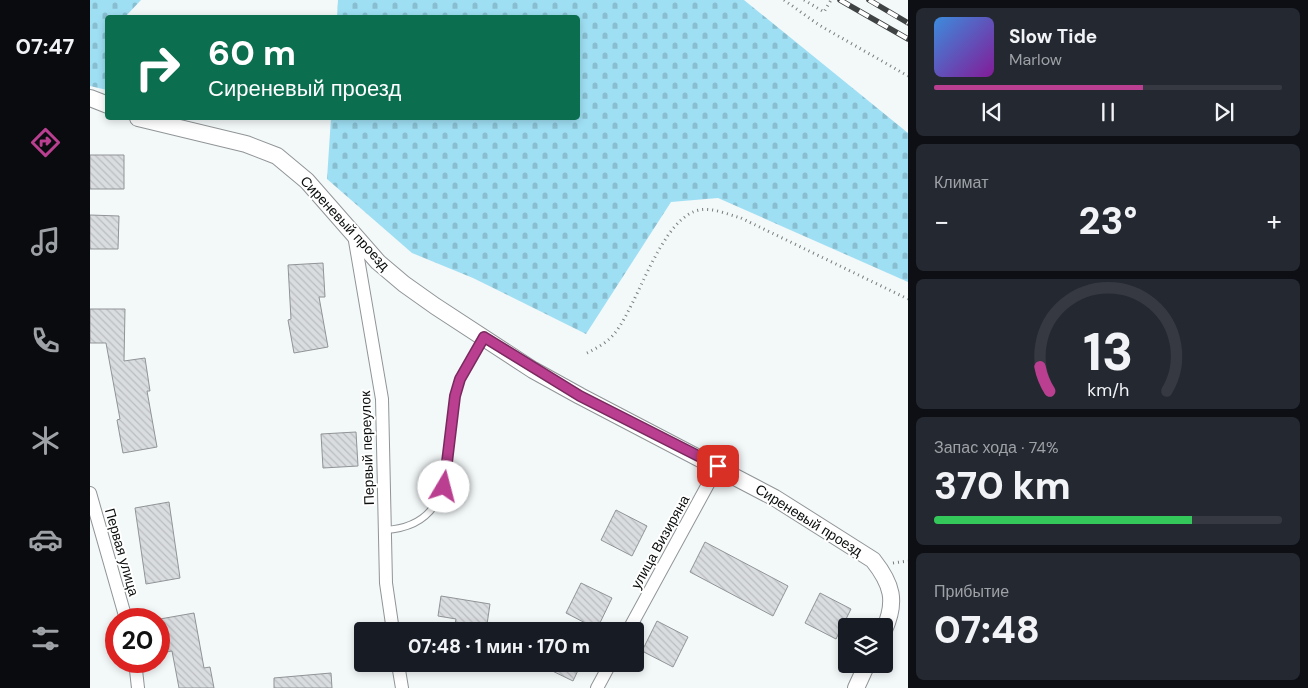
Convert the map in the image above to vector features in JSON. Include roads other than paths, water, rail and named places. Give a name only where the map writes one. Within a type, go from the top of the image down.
[{"type":"street","points":[[90,98],[105,104]]},
{"type":"street","name":"Сиреневый проезд","points":[[146,120],[246,144],[277,156],[307,181],[378,262],[404,284],[484,337],[580,396],[718,466],[799,512],[873,560],[885,575],[891,592],[892,609],[889,618]]},
{"type":"street","name":"Первый переулок","points":[[354,235],[382,400],[386,583],[392,622]]},
{"type":"street","name":"улица Визиряна","points":[[633,622],[718,466]]},
{"type":"street","name":"Первая улица","points":[[90,493],[123,608]]},
{"type":"street","points":[[399,672],[402,688]]},
{"type":"street","points":[[597,688],[606,672]]},
{"type":"street","points":[[136,673],[138,688]]},
{"type":"street","points":[[856,688],[863,673]]},
{"type":"lane","points":[[385,530],[412,526],[424,518],[440,497],[446,472],[455,396],[460,379],[484,337]]},
{"type":"railway","points":[[840,0],[908,39]]},
{"type":"railway","points":[[869,0],[908,23]]}]
